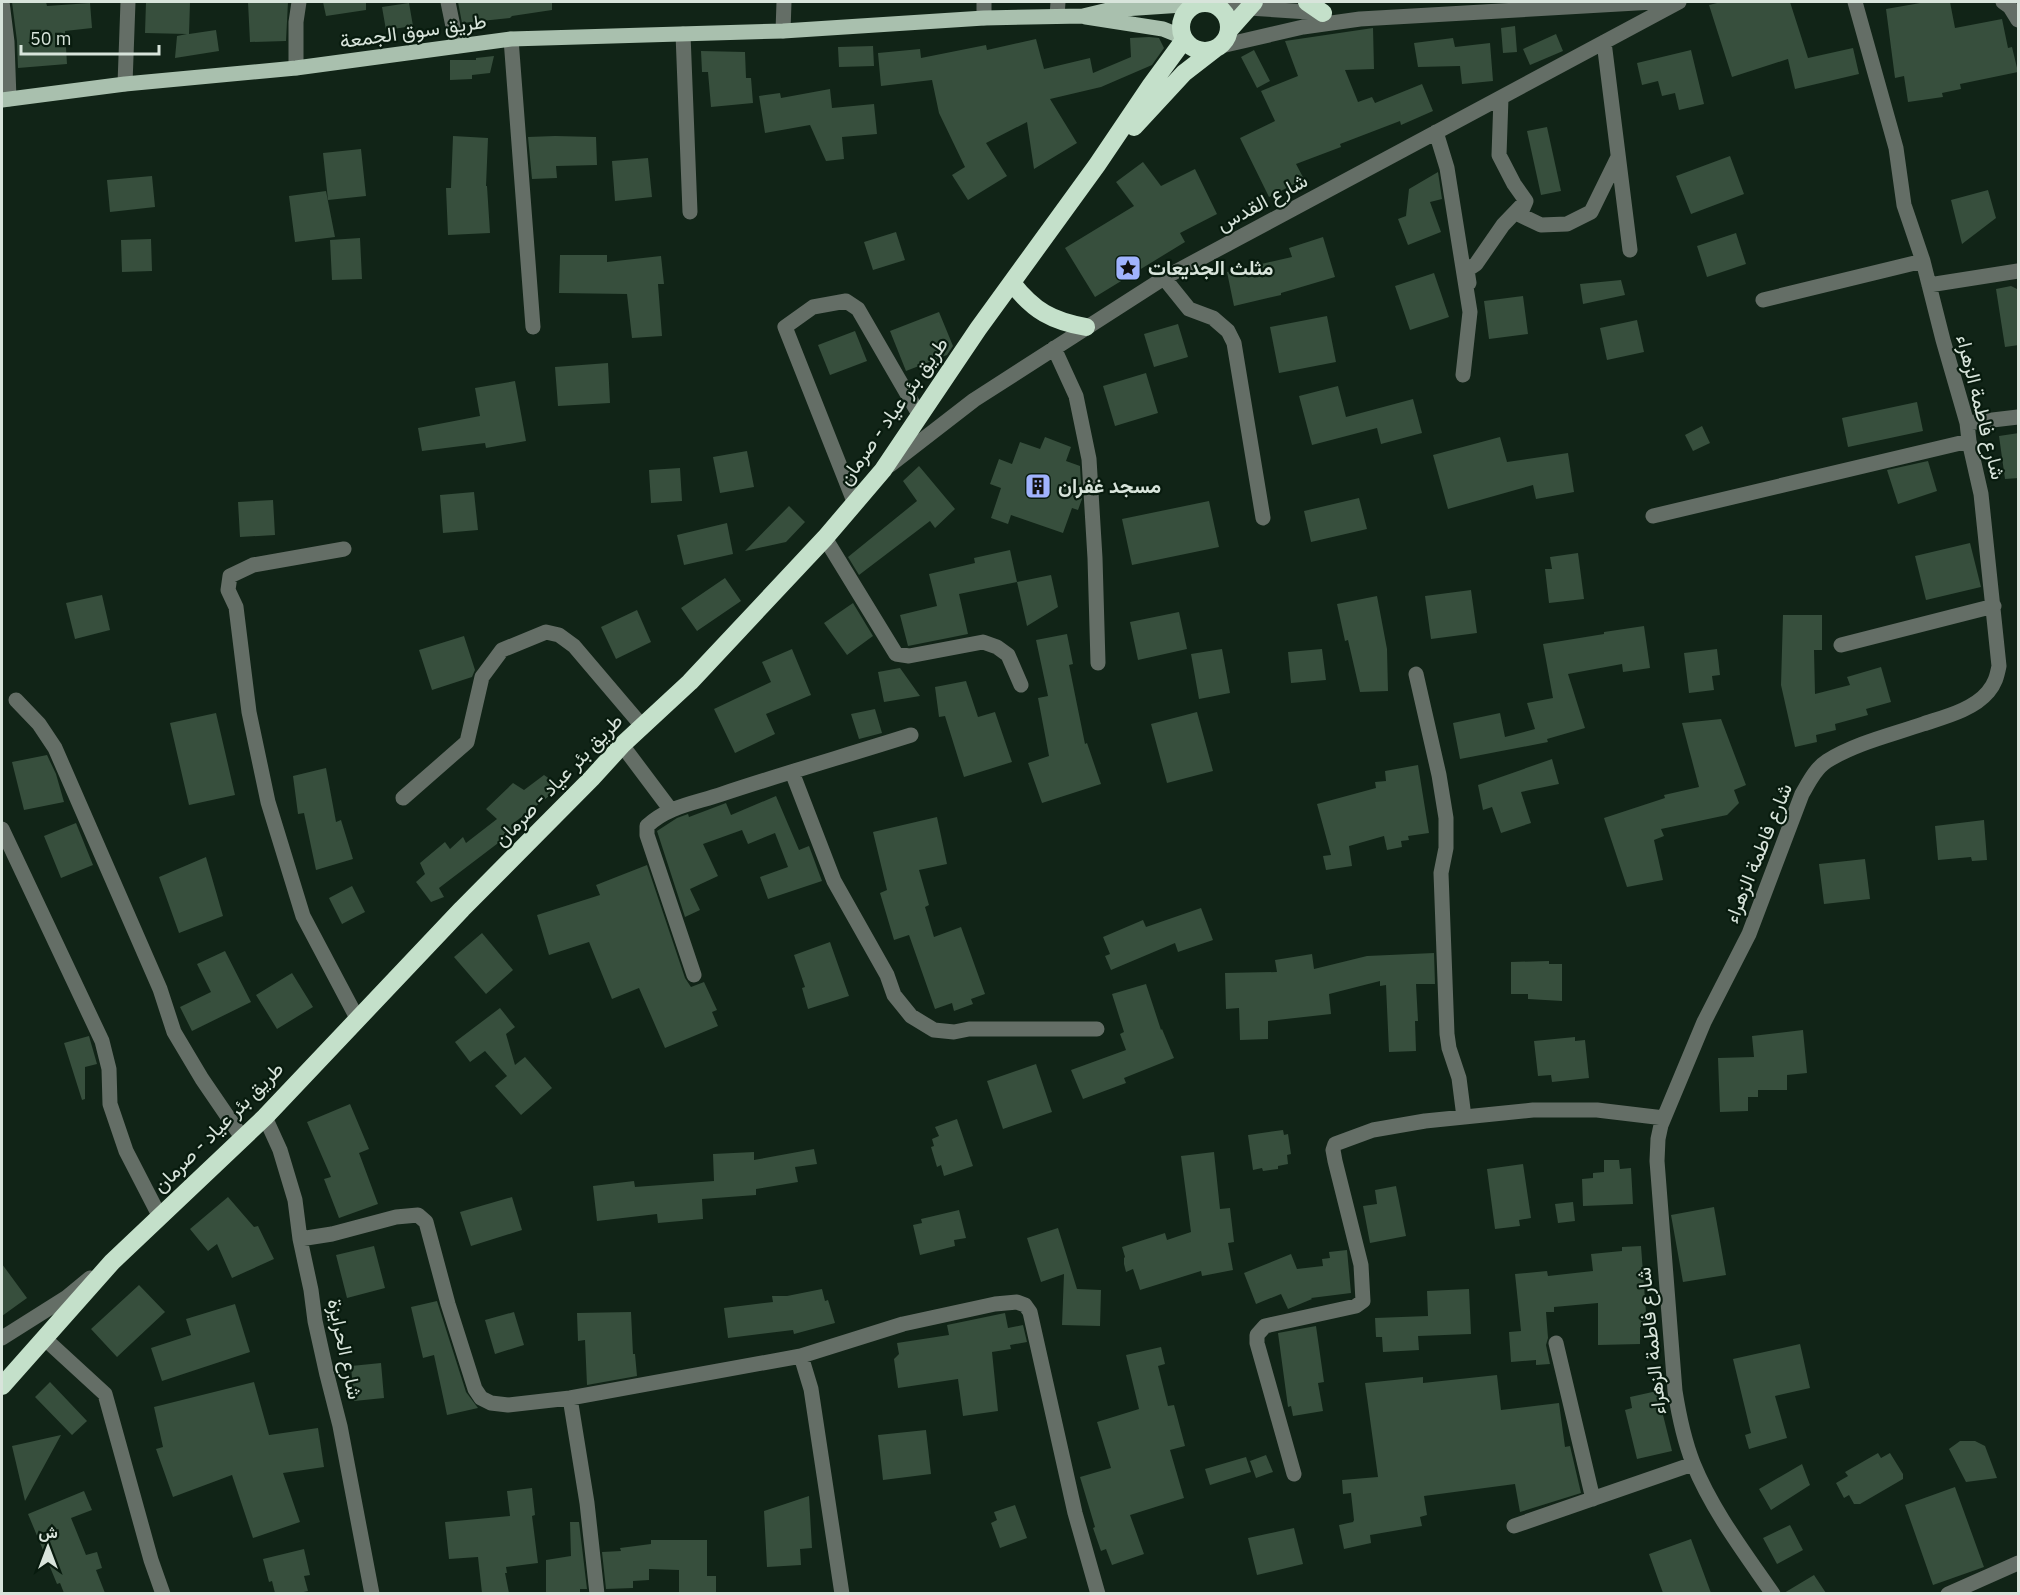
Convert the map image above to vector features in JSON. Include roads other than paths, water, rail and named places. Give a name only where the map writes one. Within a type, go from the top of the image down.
[{"type":"highway","points":[[1307,2],[1323,13]]},
{"type":"highway","points":[[1218,47],[1206,52],[1190,46],[1183,39],[1181,29],[1185,14],[1190,7],[1212,4],[1229,21],[1230,29]]},
{"type":"highway","points":[[1097,165],[1176,81],[1227,38],[1230,29],[1252,5]]},
{"type":"highway","points":[[1097,165],[1183,39]]},
{"type":"highway","name":"طريق بئر عياد - صرمان","points":[[2,1386],[111,1262],[265,1118],[462,909],[622,745],[690,682],[825,538],[883,470],[978,329],[1097,165]]},
{"type":"highway","points":[[1012,283],[1026,301],[1044,314],[1064,324],[1086,327]]},
{"type":"main road","name":"طريق سوق الجمعة","points":[[1083,16],[1108,10],[1212,4]]},
{"type":"main road","name":"طريق سوق الجمعة","points":[[5,100],[125,84],[296,68],[511,39],[783,31],[984,18],[1057,9],[1101,20],[1163,29],[1183,39]]},
{"type":"street","points":[[2,2],[7,42],[5,100]]},
{"type":"street","points":[[125,84],[128,2]]},
{"type":"street","points":[[296,68],[296,22],[299,2]]},
{"type":"street","points":[[448,2],[456,46]]},
{"type":"street","points":[[783,31],[784,2]]},
{"type":"street","points":[[984,2],[984,18]]},
{"type":"street","points":[[1218,47],[1303,27],[1360,19],[1654,2]]},
{"type":"street","name":"شارع القدس","points":[[883,470],[974,400],[1164,278],[1679,2]]},
{"type":"street","name":"شارع فاطمة الزهراء","points":[[1773,1593],[1709,1495],[1693,1464],[1680,1420],[1675,1391],[1662,1243],[1657,1161],[1658,1139],[1664,1118],[1704,1022],[1749,934],[1802,794],[1814,774],[1826,762],[1860,745],[1951,715],[1987,694],[1996,680],[1999,666],[1981,494],[1967,423],[1923,261],[1904,205],[1896,148],[1855,2]]},
{"type":"street","points":[[2002,2],[2010,7],[2019,20]]},
{"type":"street","points":[[1212,4],[1252,5],[1360,19]]},
{"type":"street","points":[[683,34],[690,212]]},
{"type":"street","points":[[511,39],[533,327]]},
{"type":"street","points":[[1604,42],[1630,250]]},
{"type":"street","points":[[1501,98],[1499,155],[1526,201]]},
{"type":"street","points":[[1436,132],[1447,168],[1470,312]]},
{"type":"street","points":[[1526,201],[1520,214],[1541,225],[1567,224],[1591,212],[1619,156]]},
{"type":"street","points":[[1463,375],[1470,312],[1467,270],[1476,264],[1503,225],[1526,201]]},
{"type":"street","points":[[1763,300],[1923,261]]},
{"type":"street","points":[[1929,285],[2019,271]]},
{"type":"street","points":[[1164,278],[1189,309],[1213,318],[1228,332],[1234,343],[1263,519]]},
{"type":"street","points":[[855,504],[785,327],[813,307],[846,301],[858,309],[920,416]]},
{"type":"street","points":[[1054,348],[1076,396],[1089,459],[1098,663]]},
{"type":"street","points":[[1967,423],[2019,417]]},
{"type":"street","points":[[1653,516],[1969,441]]},
{"type":"street","points":[[825,538],[896,654],[909,656],[982,642],[997,647],[1008,655],[1021,685]]},
{"type":"street","points":[[344,549],[253,565],[230,576],[228,590],[236,607],[249,712],[268,802],[303,916],[357,1018]]},
{"type":"street","points":[[1841,645],[1994,606]]},
{"type":"street","points":[[403,798],[467,742],[482,677],[502,650],[546,632],[559,635],[574,646],[642,726]]},
{"type":"street","points":[[1416,674],[1439,775],[1446,818],[1446,848],[1441,873],[1447,1034],[1449,1048],[1459,1077],[1464,1117]]},
{"type":"street","points":[[16,700],[39,724],[55,748],[160,989],[174,1032],[202,1079],[243,1138]]},
{"type":"street","points":[[694,975],[647,835],[647,826],[670,809],[911,735]]},
{"type":"street","points":[[622,745],[670,809]]},
{"type":"street","points":[[792,772],[834,881],[887,975],[894,994],[911,1016],[934,1030],[954,1032],[969,1029],[1096,1029]]},
{"type":"street","points":[[2,829],[102,1041],[109,1069],[110,1104],[126,1151],[160,1217]]},
{"type":"street","points":[[1294,1474],[1257,1343],[1257,1335],[1265,1326],[1356,1306],[1363,1301],[1361,1265],[1335,1161],[1333,1150],[1335,1144],[1373,1130],[1425,1121],[1544,1110],[1597,1110],[1664,1118]]},
{"type":"street","name":"شارع الحرايزة","points":[[265,1118],[280,1150],[292,1190],[372,1593]]},
{"type":"street","points":[[300,1239],[332,1234],[396,1217],[418,1215],[426,1222],[448,1304],[475,1389],[481,1398],[491,1403],[508,1405],[570,1398],[801,1356],[925,1319],[995,1304],[1017,1302],[1025,1305],[1030,1312],[1075,1513],[1098,1593]]},
{"type":"street","points":[[2,1337],[67,1297],[111,1262]]},
{"type":"street","points":[[44,1338],[105,1394],[151,1560],[163,1593]]},
{"type":"street","points":[[1556,1343],[1593,1499]]},
{"type":"street","points":[[801,1356],[811,1389],[842,1593]]},
{"type":"street","points":[[570,1398],[587,1503],[597,1593]]},
{"type":"street","points":[[1514,1526],[1693,1464]]},
{"type":"street","points":[[1948,1593],[2019,1563]]},
{"type":"place","name":"مثلث الجديعات","points":[[1128,268]]},
{"type":"place","name":"مسجد غفران","points":[[1038,486]]}]
